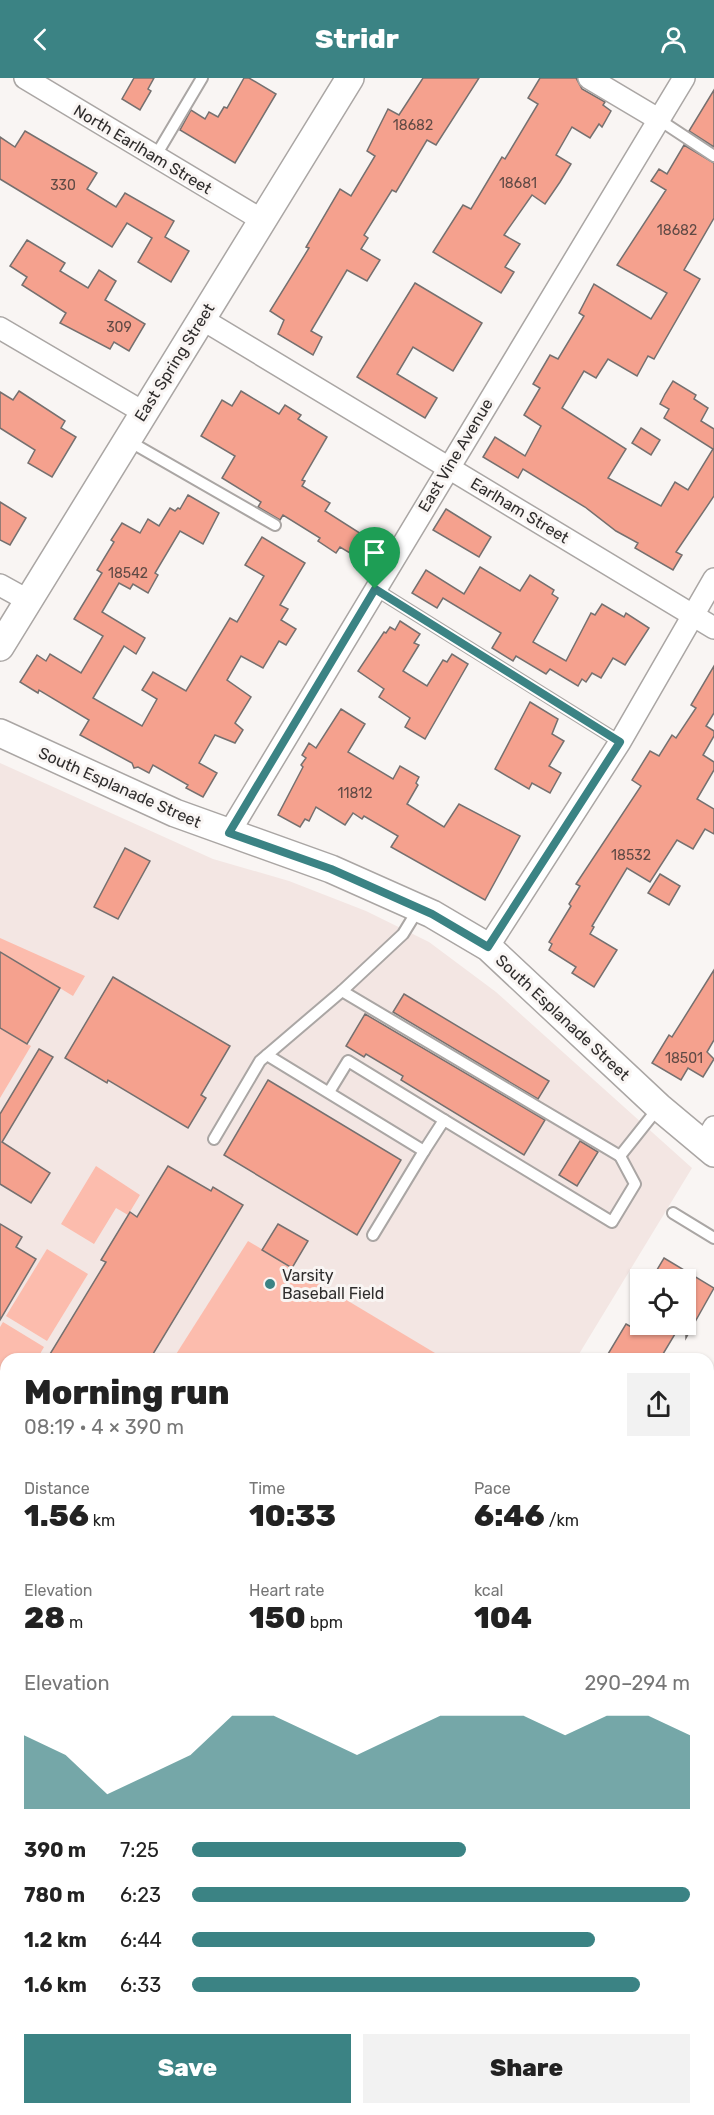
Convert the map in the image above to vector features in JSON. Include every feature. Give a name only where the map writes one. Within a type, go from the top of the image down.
[{"type":"street","name":"North Earlham Street","points":[[24,78],[49,84],[155,157],[262,220]]},
{"type":"street","name":"East Spring Street","points":[[0,647],[142,412],[350,78]]},
{"type":"street","points":[[589,78],[658,119]]},
{"type":"street","name":"East Vine Avenue","points":[[229,833],[447,467],[684,78]]},
{"type":"street","name":"Earlham Street","points":[[202,319],[714,628]]},
{"type":"street","points":[[0,328],[142,412]]},
{"type":"street","points":[[488,947],[620,742],[714,579]]},
{"type":"street","points":[[0,585],[29,601]]},
{"type":"street","name":"South Esplanade Street","points":[[0,733],[176,813],[331,869],[418,908],[488,947],[659,1107],[710,1142]]},
{"type":"lane","points":[[155,157],[202,78]]},
{"type":"lane","points":[[658,119],[714,156]]},
{"type":"lane","points":[[126,440],[275,525]]},
{"type":"lane","points":[[375,589],[620,742]]},
{"type":"lane","points":[[214,1139],[260,1061],[342,991],[403,934],[418,908]]},
{"type":"lane","points":[[329,1092],[348,1061],[612,1222],[635,1184],[620,1156],[342,991]]},
{"type":"lane","points":[[267,1055],[424,1151]]},
{"type":"lane","points":[[620,1156],[659,1107]]},
{"type":"lane","points":[[373,1235],[444,1120]]},
{"type":"lane","points":[[673,1213],[714,1238]]},
{"type":"shaded area","points":[[0,763],[213,859],[289,881],[366,911],[429,942],[496,992],[692,1168],[580,1353],[0,1353]]},
{"type":"shaded area","points":[[0,938],[85,976],[73,996],[0,952]]},
{"type":"shaded area","points":[[0,1028],[31,1046],[0,1098]]},
{"type":"shaded area","points":[[96,1166],[140,1195],[128,1215],[116,1208],[94,1244],[61,1224]]},
{"type":"shaded area","name":"Varsity Baseball Field","points":[[248,1241],[435,1353],[177,1353]]},
{"type":"shaded area","points":[[47,1249],[88,1274],[47,1341],[6,1316]]},
{"type":"shaded area","points":[[3,1322],[44,1347],[40,1353],[0,1353],[0,1327]]},
{"type":"building","points":[[134,78],[154,78],[148,89],[151,91],[140,110],[122,99]]},
{"type":"building","points":[[244,78],[249,78],[276,94],[235,163],[180,130],[191,110],[205,119],[209,112],[218,117],[224,107],[227,108]]},
{"type":"building","points":[[423,78],[479,78],[436,145],[427,140],[396,192],[392,190],[364,235],[368,238],[361,249],[380,260],[367,281],[347,270],[311,331],[322,337],[313,355],[278,334],[284,320],[270,311],[309,248],[306,247],[340,189],[351,196],[375,156],[367,151],[388,109],[399,115]]},
{"type":"building","points":[[540,78],[576,78],[582,89],[605,102],[603,105],[611,111],[602,127],[599,124],[590,138],[572,127],[556,155],[571,164],[560,182],[545,204],[532,195],[504,235],[520,244],[505,267],[514,272],[501,293],[433,252],[463,205],[471,209],[502,157],[505,159],[538,104],[528,98]]},
{"type":"building","points":[[714,90],[714,147],[689,131]]},
{"type":"building","points":[[25,131],[97,173],[87,189],[116,207],[125,193],[174,221],[165,237],[189,251],[171,282],[138,262],[152,238],[127,223],[112,247],[0,179],[0,137],[15,147]]},
{"type":"building","points":[[684,145],[714,163],[714,218],[684,270],[700,279],[654,359],[648,356],[637,376],[608,359],[596,378],[584,371],[562,408],[626,449],[608,478],[661,506],[675,482],[688,490],[713,449],[664,418],[669,409],[660,404],[673,381],[696,395],[694,399],[708,408],[701,421],[714,429],[714,496],[676,552],[682,555],[673,570],[635,548],[638,543],[616,531],[585,507],[523,469],[518,478],[483,457],[495,437],[525,456],[541,426],[524,415],[540,388],[533,384],[550,355],[558,359],[584,316],[579,313],[594,284],[651,319],[667,293],[617,265],[666,190],[651,181],[659,169],[667,174]]},
{"type":"building","points":[[27,240],[65,263],[60,271],[88,288],[99,270],[116,281],[105,300],[145,324],[129,351],[114,342],[110,349],[60,323],[66,313],[22,285],[27,277],[10,266]]},
{"type":"building","points":[[415,283],[482,323],[453,371],[413,347],[397,374],[437,398],[425,418],[357,377]]},
{"type":"building","points":[[19,391],[65,421],[61,428],[76,437],[52,477],[28,463],[35,450],[0,428],[0,392],[13,400]]},
{"type":"building","points":[[241,391],[279,414],[285,405],[301,415],[298,419],[327,437],[302,480],[305,481],[302,486],[330,503],[325,511],[366,537],[355,556],[340,547],[336,553],[318,541],[320,538],[283,515],[280,520],[258,507],[261,502],[222,478],[235,456],[201,436],[222,400],[232,406]]},
{"type":"building","points":[[641,428],[660,440],[651,455],[632,443]]},
{"type":"building","points":[[188,495],[219,513],[203,544],[180,531],[155,573],[158,575],[148,593],[133,584],[130,589],[119,583],[102,612],[145,638],[136,654],[124,646],[93,698],[142,726],[157,699],[142,690],[153,672],[186,691],[230,618],[237,622],[264,576],[245,565],[262,537],[305,563],[280,605],[288,609],[281,620],[296,629],[286,645],[279,641],[263,668],[241,656],[227,680],[251,697],[235,723],[243,730],[235,743],[215,735],[199,763],[217,773],[203,797],[186,788],[188,785],[153,765],[149,773],[138,767],[134,768],[132,763],[80,735],[89,720],[39,690],[38,693],[20,682],[37,655],[46,661],[50,654],[81,673],[103,636],[74,619],[102,573],[97,570],[114,542],[111,540],[122,523],[140,533],[148,519],[159,526],[170,508],[175,511],[180,509]]},
{"type":"building","points":[[0,502],[26,518],[10,545],[0,540]]},
{"type":"building","points":[[446,509],[491,537],[479,557],[433,530]]},
{"type":"building","points":[[480,567],[520,591],[530,575],[554,590],[552,594],[558,598],[533,642],[566,661],[591,613],[595,615],[602,604],[624,617],[626,613],[649,628],[625,665],[613,658],[601,678],[592,673],[586,682],[582,679],[578,686],[550,669],[546,674],[516,656],[513,661],[492,648],[501,633],[443,598],[437,608],[412,593],[426,570],[464,594]]},
{"type":"building","points":[[400,621],[420,634],[414,643],[419,645],[403,671],[427,686],[443,660],[447,662],[452,654],[468,664],[425,739],[405,727],[410,718],[379,697],[384,689],[358,671],[384,632],[386,633],[390,627],[395,630]]},
{"type":"building","points":[[714,666],[714,713],[706,726],[714,731],[714,736],[703,755],[714,762],[714,770],[697,799],[714,809],[714,834],[705,829],[693,849],[677,840],[650,882],[627,868],[592,926],[594,927],[590,934],[617,950],[594,987],[572,973],[576,967],[549,950],[552,944],[549,942],[571,906],[569,904],[580,886],[576,884],[641,786],[632,780],[650,751],[659,756],[672,735],[676,738],[696,708],[691,705]]},
{"type":"building","points":[[530,702],[558,719],[552,734],[564,741],[549,766],[561,773],[550,793],[532,783],[529,789],[495,769]]},
{"type":"building","points":[[341,709],[365,724],[348,752],[393,779],[400,766],[419,777],[416,783],[418,785],[407,804],[444,827],[459,804],[520,836],[485,900],[391,847],[398,836],[364,816],[362,819],[353,813],[345,825],[316,807],[309,821],[305,819],[300,827],[278,815],[303,767],[301,765],[306,758],[302,755],[309,743],[316,748]]},
{"type":"building","points":[[125,848],[150,861],[118,919],[94,907]]},
{"type":"building","points":[[660,874],[680,886],[669,905],[648,893]]},
{"type":"building","points":[[0,952],[60,988],[27,1044],[0,1028]]},
{"type":"building","points":[[714,970],[714,1040],[707,1052],[714,1059],[703,1077],[688,1068],[681,1080],[652,1063],[669,1035],[672,1037]]},
{"type":"building","points":[[113,977],[230,1046],[201,1095],[206,1098],[188,1128],[108,1080],[107,1083],[65,1058]]},
{"type":"building","points":[[404,994],[549,1081],[538,1099],[393,1012]]},
{"type":"building","points":[[365,1014],[545,1120],[524,1155],[401,1080],[403,1076],[366,1054],[364,1057],[346,1046]]},
{"type":"building","points":[[39,1049],[53,1057],[2,1142],[50,1173],[31,1203],[0,1184],[0,1114]]},
{"type":"building","points":[[268,1080],[401,1160],[357,1235],[224,1155]]},
{"type":"building","points":[[580,1141],[598,1152],[577,1186],[559,1175]]},
{"type":"building","points":[[168,1166],[211,1191],[213,1187],[243,1205],[154,1353],[51,1353],[106,1262],[101,1260],[130,1212],[137,1217]]},
{"type":"building","points":[[0,1224],[22,1237],[16,1247],[36,1259],[0,1320]]},
{"type":"building","points":[[278,1224],[308,1241],[292,1268],[262,1250]]},
{"type":"building","points":[[664,1258],[682,1269],[658,1269]]},
{"type":"building","points":[[696,1277],[714,1288],[696,1320]]},
{"type":"building","points":[[626,1324],[630,1326],[630,1335],[674,1335],[664,1353],[609,1353]]},
{"type":"place","name":"Varsity Baseball Field","points":[[270,1284]]},
{"type":"route","points":[[375,589],[620,742],[488,947],[432,914],[331,869],[229,833],[375,589]]}]
